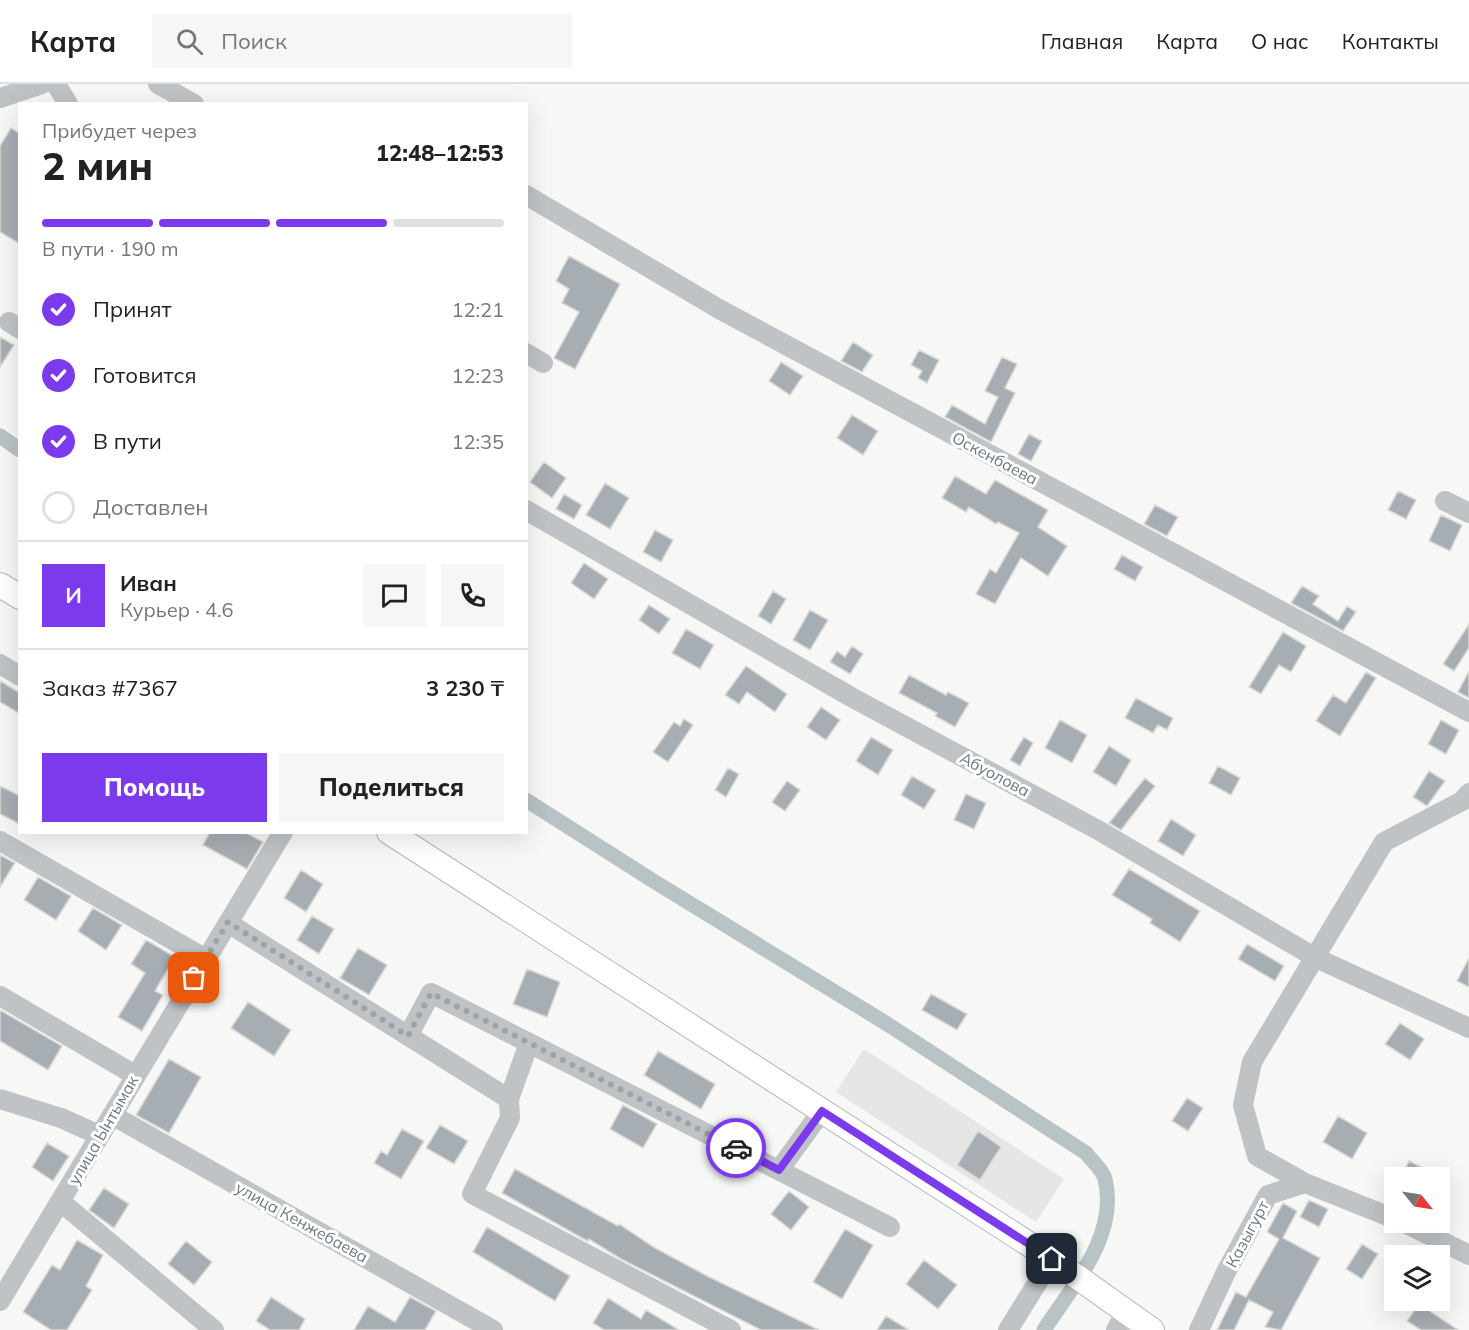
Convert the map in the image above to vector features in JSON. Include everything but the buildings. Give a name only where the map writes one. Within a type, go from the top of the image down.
[{"type":"main road","points":[[0,585],[18,596]]},
{"type":"main road","points":[[391,834],[1097,1288],[1121,1321],[1152,1330]]},
{"type":"street","points":[[0,98],[42,84]]},
{"type":"street","points":[[56,84],[67,102]]},
{"type":"street","points":[[158,84],[190,102]]},
{"type":"street","name":"Оскенбаева","points":[[528,196],[719,309],[1469,712]]},
{"type":"street","points":[[1445,501],[1469,513]]},
{"type":"street","name":"Абуолова","points":[[528,511],[853,698],[1098,830],[1316,958],[1469,1028]]},
{"type":"street","points":[[0,664],[18,675]]},
{"type":"street","points":[[1384,1215],[1305,1183],[1257,1156],[1243,1105],[1252,1062],[1384,842],[1462,801],[1469,793]]},
{"type":"street","name":"улица Ынтымак","points":[[3,1290],[61,1202],[280,834]]},
{"type":"street","points":[[0,841],[206,958]]},
{"type":"street","points":[[228,922],[509,1099]]},
{"type":"street","points":[[408,1036],[431,993],[890,1227]]},
{"type":"street","points":[[0,996],[135,1075]]},
{"type":"street","points":[[529,1043],[509,1099],[510,1118],[472,1194],[730,1330]]},
{"type":"street","points":[[0,1099],[61,1118],[99,1135]]},
{"type":"street","points":[[779,1170],[822,1111]]},
{"type":"street","name":"улица Кенжебаева","points":[[112,1115],[493,1330]]},
{"type":"street","name":"Казыгурт","points":[[1199,1330],[1226,1272],[1268,1195],[1305,1183]]},
{"type":"street","points":[[61,1202],[214,1330]]},
{"type":"street","points":[[1425,1233],[1469,1255]]},
{"type":"street","points":[[1008,1330],[1059,1263]]},
{"type":"shaded area","points":[[864,1049],[1064,1179],[1036,1222],[836,1092]]},
{"type":"waterway","points":[[0,436],[18,449]]},
{"type":"waterway","points":[[528,801],[884,1022],[1086,1153],[1100,1169],[1105,1179],[1108,1200],[1105,1220],[1090,1259],[1044,1330]]},
{"type":"way so far","points":[[194,978],[228,922],[408,1036],[431,993],[736,1148]]},
{"type":"route","points":[[736,1148],[779,1170],[822,1111],[1052,1259]]}]
